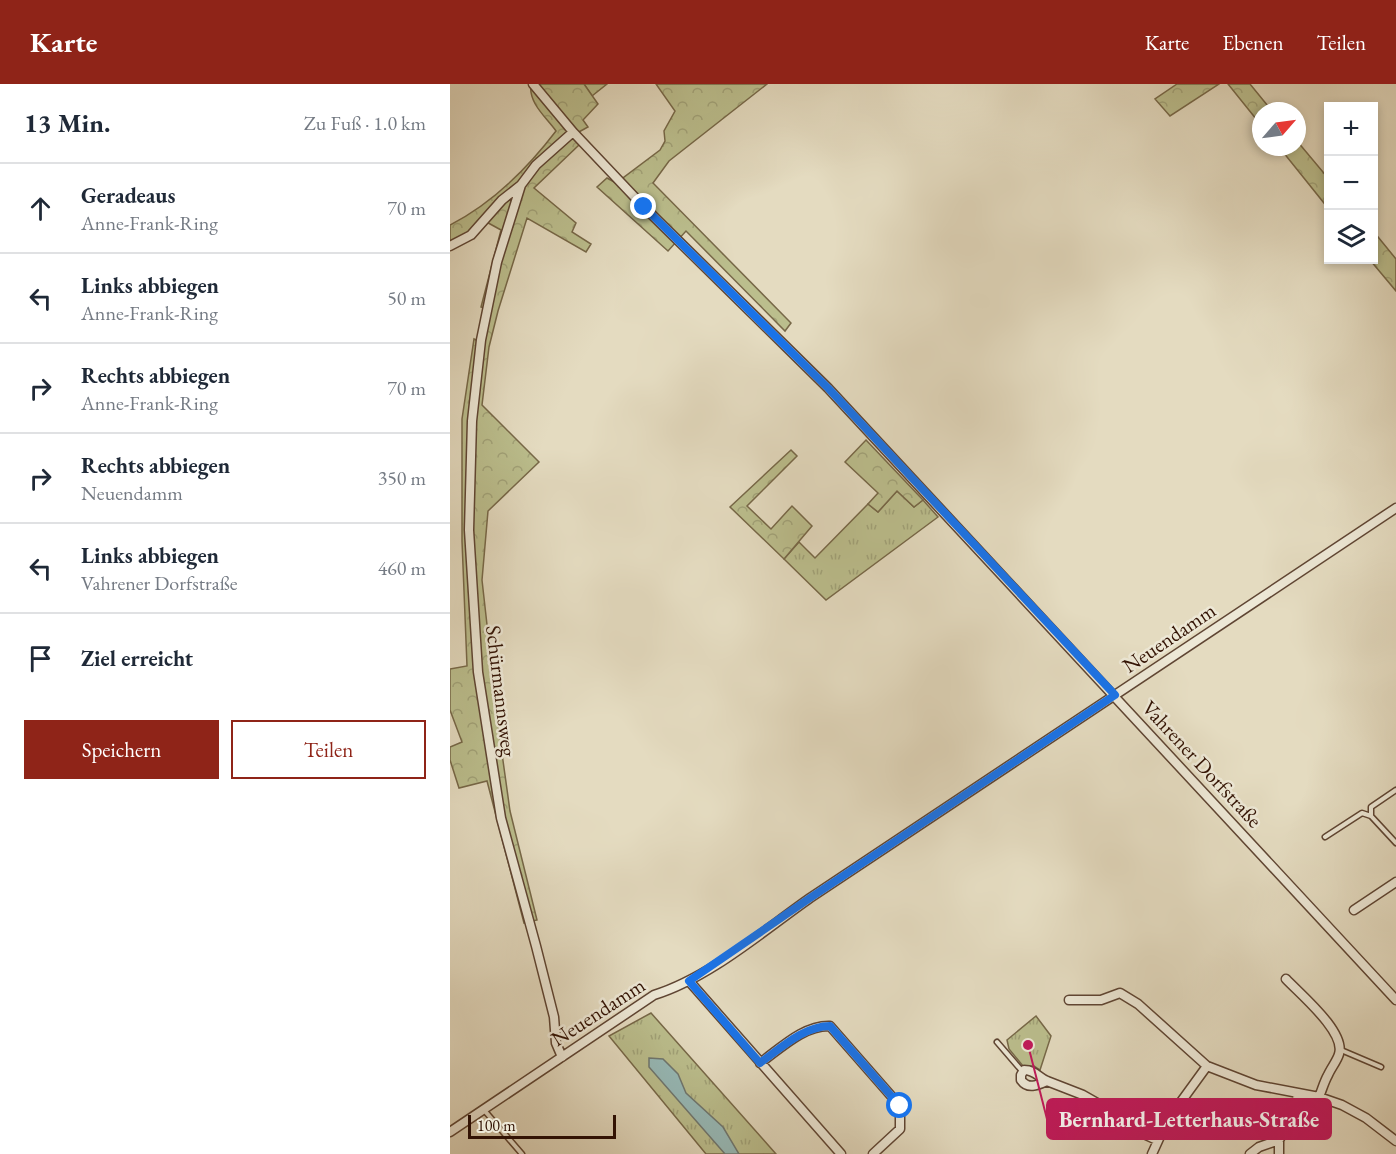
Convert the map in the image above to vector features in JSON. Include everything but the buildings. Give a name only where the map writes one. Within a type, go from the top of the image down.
[{"type":"street","name":"Vahrener Dorfstraße","points":[[533,84],[573,132],[674,237],[828,388],[1396,1000]]},
{"type":"street","name":"Schürmannsweg","points":[[562,1057],[556,1043],[554,1017],[501,818],[478,672],[469,530],[472,421],[481,340],[497,262],[521,185],[536,165],[573,132]]},
{"type":"street","points":[[450,246],[471,235],[502,200],[521,185]]},
{"type":"street","name":"Neuendamm","points":[[451,1129],[484,1110],[654,995],[689,981],[1396,508]]},
{"type":"street","points":[[1354,910],[1396,882]]},
{"type":"street","points":[[1286,979],[1336,1033],[1340,1050],[1320,1097]]},
{"type":"street","points":[[689,981],[841,1154]]},
{"type":"street","points":[[1069,1000],[1101,1000],[1120,993],[1138,1004],[1207,1066],[1256,1085],[1320,1097],[1342,1105],[1366,1118],[1396,1141]]},
{"type":"street","points":[[760,1063],[810,1029],[830,1026],[900,1106],[900,1129],[873,1154]]},
{"type":"street","points":[[1152,1154],[1167,1121],[1207,1066]]},
{"type":"street","points":[[1047,1081],[1034,1086],[1024,1085],[1021,1080],[1022,1072],[1029,1070],[1035,1072],[1047,1081],[1093,1101],[1113,1112],[1135,1130],[1157,1140]]},
{"type":"street","points":[[1279,1154],[1279,1140],[1298,1108],[1297,1093]]},
{"type":"street","points":[[1250,1154],[1259,1147],[1279,1140]]},
{"type":"lane","points":[[1371,816],[1371,807],[1396,790]]},
{"type":"lane","points":[[1325,837],[1362,813],[1371,816],[1396,843]]},
{"type":"lane","points":[[998,1042],[1022,1072]]},
{"type":"lane","points":[[1340,1050],[1381,1067]]},
{"type":"lane","points":[[484,1110],[522,1154]]},
{"type":"green space","points":[[531,84],[584,84],[598,104],[583,120],[588,127],[577,133],[579,145],[534,188],[576,223],[572,232],[591,244],[586,252],[527,218],[489,347],[482,405],[539,462],[488,511],[482,580],[510,811],[537,920],[524,923],[487,781],[459,788],[450,760],[450,747],[462,742],[450,710],[450,669],[467,666],[462,541],[462,419],[474,339],[482,343],[490,310],[481,307],[501,230],[481,219],[467,233],[450,243],[450,225],[495,196],[533,159],[556,131],[535,104]]},
{"type":"green space","points":[[584,84],[607,84],[592,96]]},
{"type":"green space","points":[[656,84],[767,84],[669,161],[653,183],[791,323],[785,331],[686,231],[668,251],[597,187],[607,178],[616,183],[660,150],[665,141],[664,131],[675,111]]},
{"type":"green space","points":[[1177,84],[1219,84],[1170,116],[1155,99]]},
{"type":"green space","points":[[1228,84],[1250,84],[1265,102],[1252,102],[1252,114]]},
{"type":"green space","points":[[1306,152],[1324,173],[1324,203],[1286,156],[1306,156]]},
{"type":"green space","points":[[1378,237],[1396,259],[1396,291],[1373,264],[1378,264]]},
{"type":"green space","points":[[866,440],[923,500],[914,507],[897,491],[878,512],[868,504],[878,493],[845,462]]},
{"type":"green space","points":[[791,450],[797,456],[747,506],[771,529],[792,506],[812,526],[784,559],[730,507]]},
{"type":"green space","points":[[897,491],[914,507],[923,500],[938,517],[826,600],[784,559],[799,542],[815,558],[868,504],[878,512]]},
{"type":"green space","points":[[651,1013],[776,1154],[706,1154],[609,1036]]},
{"type":"green space","points":[[1036,1016],[1051,1036],[1040,1070],[1034,1066],[1023,1066],[1009,1049],[1007,1040]]},
{"type":"water","points":[[649,1058],[663,1059],[678,1074],[686,1093],[723,1127],[739,1154],[725,1154],[649,1067]]},
{"type":"place","name":"Bernhard-Letterhaus-Straße","points":[[1028,1045]]},
{"type":"route","points":[[644,207],[828,388],[1115,695],[689,981],[760,1063],[810,1029],[830,1026],[900,1106]]}]
